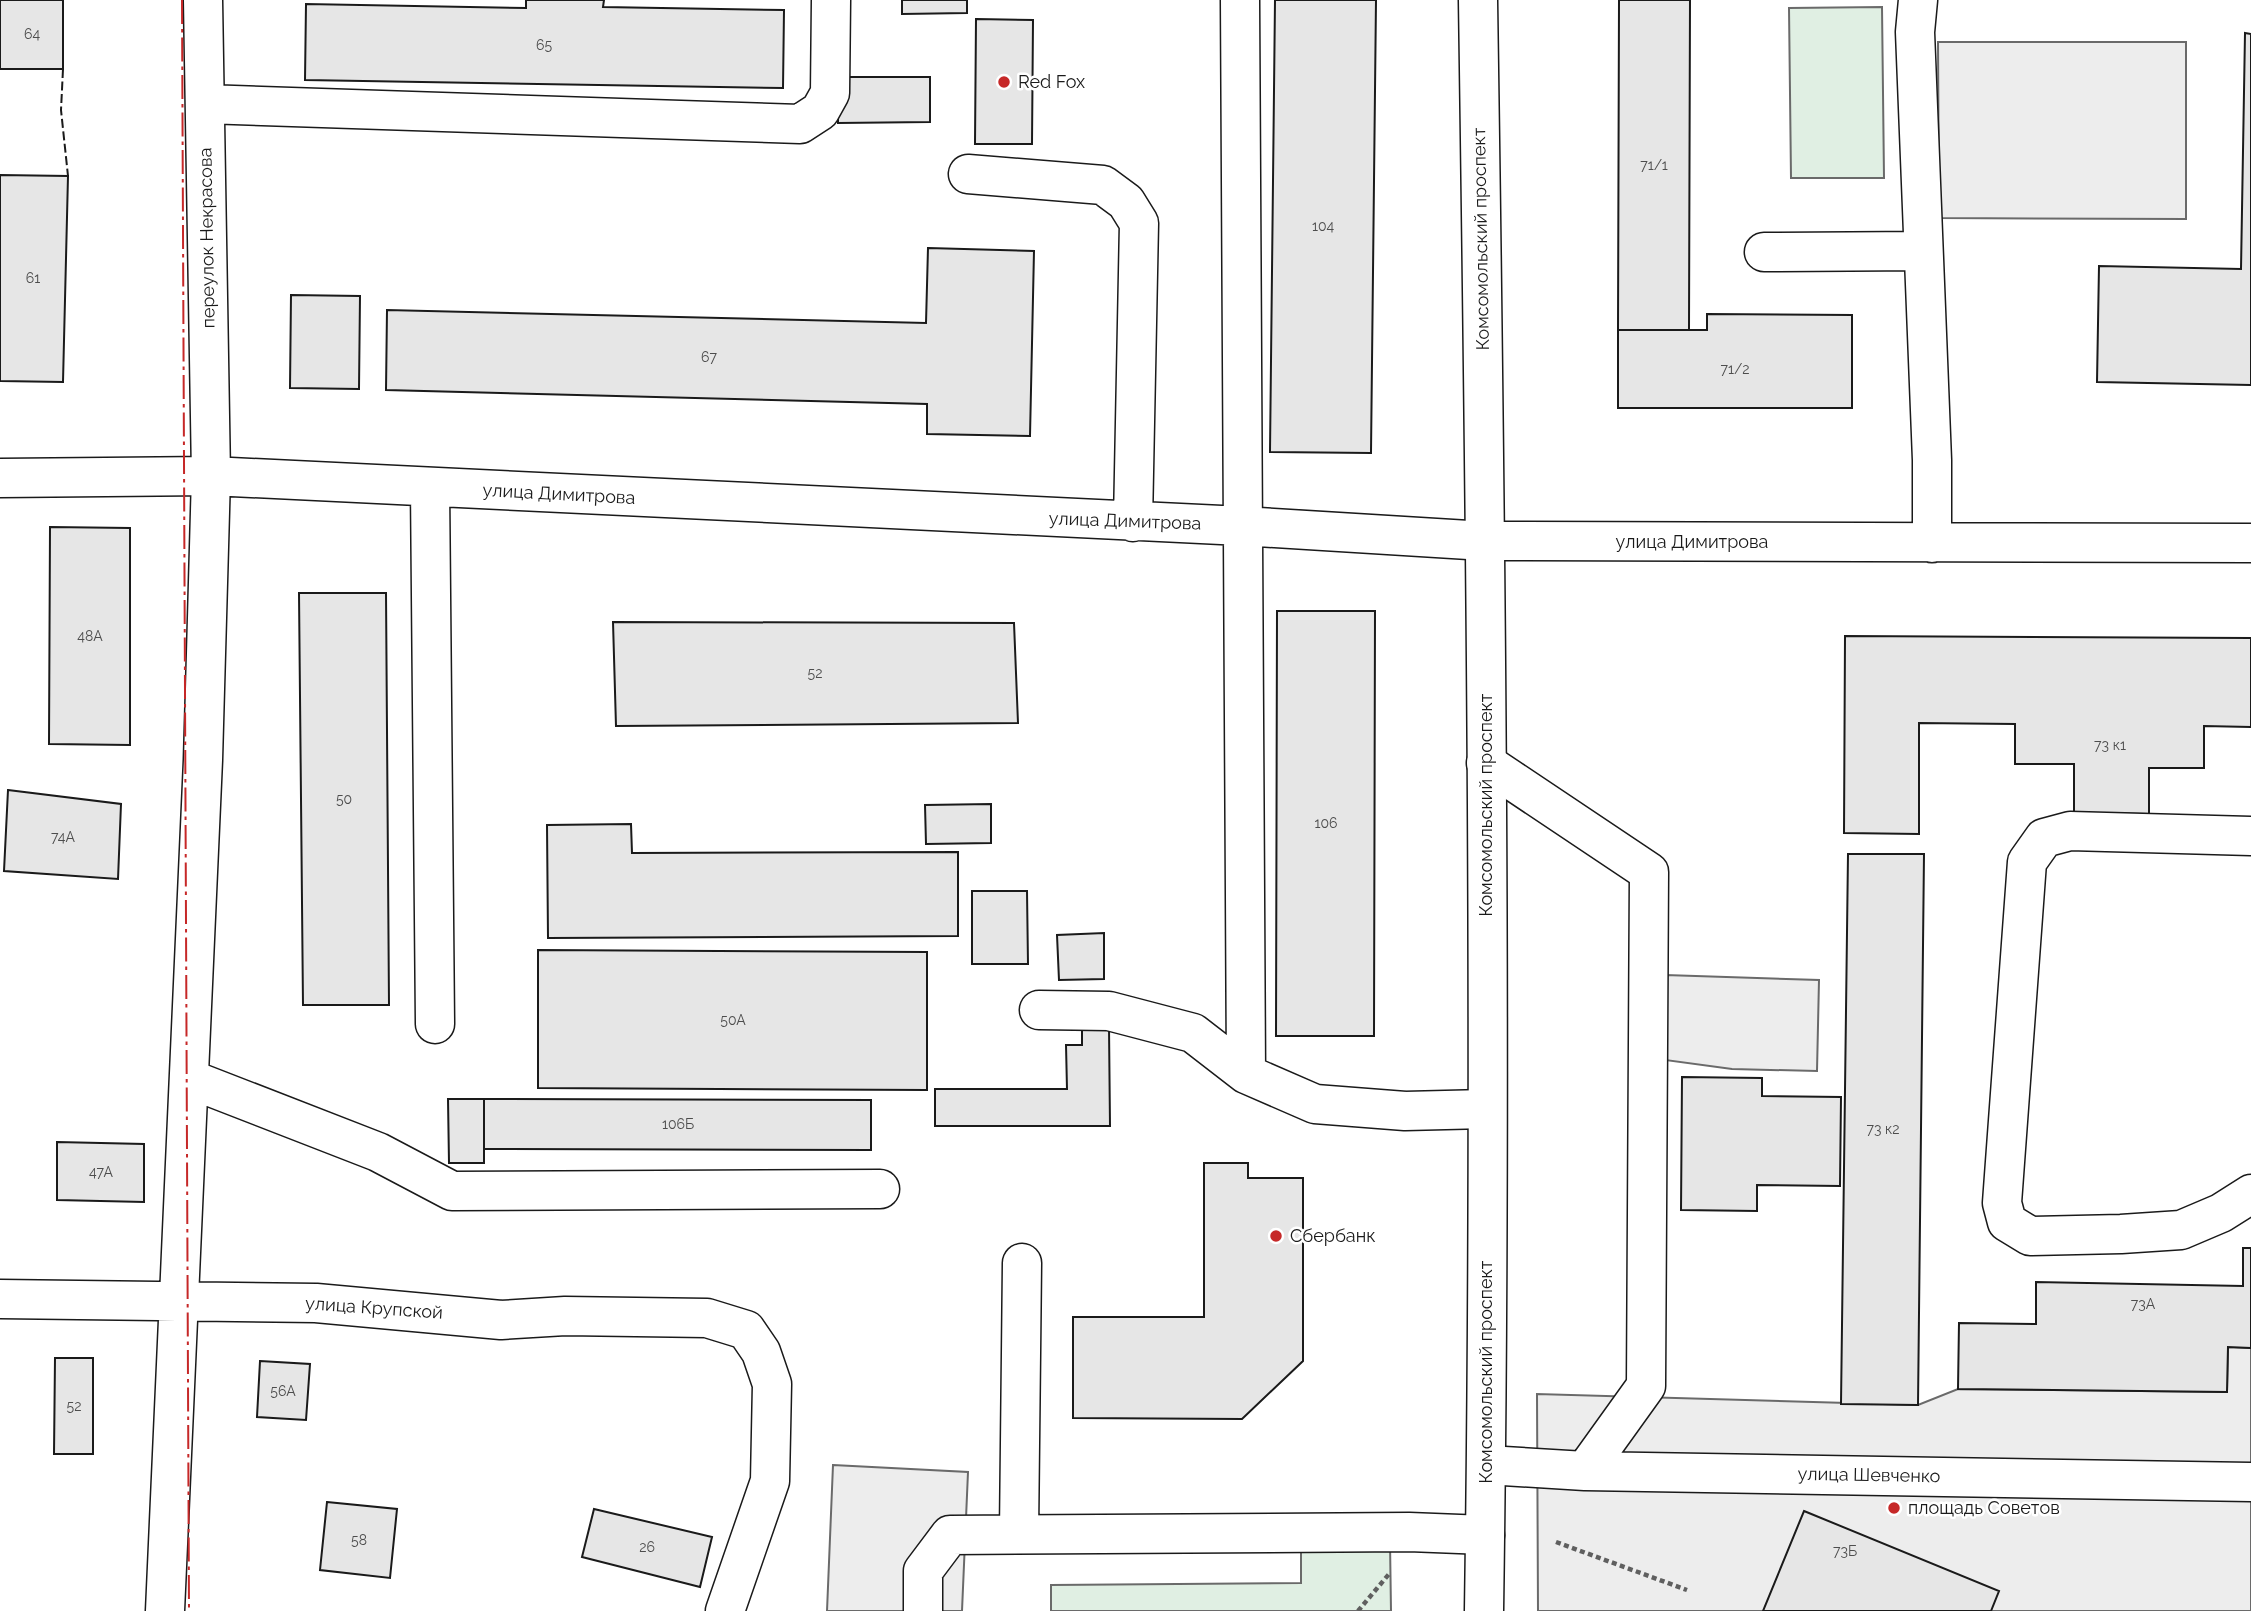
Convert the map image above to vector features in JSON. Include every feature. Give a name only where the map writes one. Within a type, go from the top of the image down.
[{"type":"street","name":"переулок Некрасова","points":[[164,1611],[190,1079],[211,476],[203,0]]},
{"type":"street","points":[[205,104],[800,124],[820,111],[830,93],[831,0]]},
{"type":"street","points":[[1240,0],[1246,1074]]},
{"type":"street","name":"Комсомольский проспект","points":[[1478,0],[1486,762],[1487,1465],[1484,1611]]},
{"type":"street","points":[[1918,0],[1915,32],[1932,460],[1932,542]]},
{"type":"street","points":[[968,174],[1103,185],[1126,202],[1139,223],[1133,522]]},
{"type":"street","points":[[1764,252],[1922,251]]},
{"type":"street","name":"улица Димитрова","points":[[0,478],[211,476],[1242,526],[1485,541],[2251,543]]},
{"type":"street","points":[[430,487],[435,1024]]},
{"type":"street","points":[[1486,762],[1649,872],[1646,1386],[1585,1471]]},
{"type":"street","points":[[2251,836],[2070,831],[2044,838],[2027,862],[2001,1203],[2007,1222],[2030,1236],[2121,1234],[2181,1230],[2221,1213],[2251,1194]]},
{"type":"street","points":[[1039,1010],[1109,1011],[1193,1033],[1246,1074],[1315,1104],[1405,1111],[1486,1109]]},
{"type":"street","points":[[190,1079],[378,1152],[452,1191],[880,1189]]},
{"type":"street","points":[[1020,1534],[1022,1264]]},
{"type":"street","name":"улица Крупской","points":[[0,1299],[316,1303],[500,1320],[565,1316],[707,1318],[746,1330],[761,1352],[772,1384],[770,1480],[725,1611]]},
{"type":"street","name":"улица Шевченко","points":[[1487,1465],[1585,1471],[2251,1482]]},
{"type":"street","points":[[923,1611],[923,1571],[950,1535],[1409,1532],[1485,1535]]},
{"type":"path","points":[[1556,1542],[1687,1590]]},
{"type":"path","points":[[1358,1611],[1392,1570]]},
{"type":"green space","points":[[1882,7],[1884,178],[1791,178],[1789,8]]},
{"type":"green space","points":[[1390,1542],[1391,1611],[1051,1611],[1051,1585],[1301,1583],[1301,1543]]},
{"type":"shaded area","points":[[1938,42],[2186,42],[2186,219],[1939,218]]},
{"type":"shaded area","points":[[1665,975],[1819,980],[1817,1071],[1732,1069],[1665,1060]]},
{"type":"shaded area","name":"площадь Советов","points":[[2228,1347],[2251,1348],[2251,1611],[1538,1611],[1537,1394],[1918,1405],[1958,1389],[2227,1392]]},
{"type":"shaded area","points":[[833,1465],[968,1472],[962,1611],[827,1611]]},
{"type":"building","points":[[0,0],[63,0],[63,69],[0,69]]},
{"type":"building","points":[[526,0],[604,0],[603,7],[784,10],[783,88],[305,80],[306,4],[526,8]]},
{"type":"building","points":[[902,0],[967,0],[967,13],[902,14]]},
{"type":"building","points":[[1275,0],[1376,0],[1371,453],[1270,452]]},
{"type":"building","points":[[1619,0],[1690,0],[1689,330],[1618,330]]},
{"type":"building","name":"Red Fox","points":[[976,19],[1033,20],[1032,144],[975,144]]},
{"type":"building","points":[[2245,33],[2251,34],[2251,385],[2097,382],[2099,266],[2241,269]]},
{"type":"building","points":[[838,77],[930,77],[930,122],[838,123]]},
{"type":"building","points":[[0,175],[68,176],[63,382],[0,381]]},
{"type":"building","points":[[928,248],[1034,251],[1030,436],[927,434],[927,404],[386,390],[387,310],[926,323]]},
{"type":"building","points":[[291,295],[360,296],[359,389],[290,388]]},
{"type":"building","points":[[1707,314],[1852,315],[1852,408],[1618,408],[1618,330],[1707,330]]},
{"type":"building","points":[[50,527],[130,528],[130,745],[49,744]]},
{"type":"building","points":[[299,593],[386,593],[389,1005],[303,1005]]},
{"type":"building","points":[[1277,611],[1375,611],[1374,1036],[1276,1036]]},
{"type":"building","points":[[613,622],[1014,623],[1018,723],[616,726]]},
{"type":"building","points":[[1845,636],[2251,638],[2251,727],[2204,726],[2204,768],[2149,768],[2149,814],[2074,813],[2074,764],[2015,764],[2015,724],[1919,723],[1919,834],[1844,833]]},
{"type":"building","points":[[8,790],[121,804],[118,879],[4,871]]},
{"type":"building","points":[[991,804],[991,843],[926,844],[925,805]]},
{"type":"building","points":[[631,824],[632,853],[958,852],[958,936],[548,938],[547,825]]},
{"type":"building","points":[[1848,854],[1924,854],[1918,1405],[1841,1404]]},
{"type":"building","points":[[972,891],[1027,891],[1028,964],[972,964]]},
{"type":"building","points":[[1104,933],[1104,979],[1059,980],[1057,935]]},
{"type":"building","points":[[538,950],[927,952],[927,1090],[538,1088]]},
{"type":"building","points":[[1109,1027],[1110,1126],[935,1126],[935,1089],[1067,1089],[1066,1045],[1082,1045],[1082,1028]]},
{"type":"building","points":[[1682,1077],[1762,1078],[1762,1096],[1841,1097],[1840,1186],[1757,1185],[1757,1211],[1681,1210]]},
{"type":"building","points":[[448,1099],[484,1099],[484,1163],[449,1163]]},
{"type":"building","points":[[484,1099],[871,1100],[871,1150],[484,1149]]},
{"type":"building","points":[[57,1142],[144,1144],[144,1202],[57,1200]]},
{"type":"building","points":[[1204,1163],[1248,1163],[1248,1178],[1303,1178],[1303,1361],[1242,1419],[1073,1418],[1073,1317],[1204,1317]]},
{"type":"building","points":[[2243,1248],[2251,1248],[2251,1348],[2228,1347],[2227,1392],[1958,1389],[1959,1323],[2036,1324],[2036,1282],[2243,1286]]},
{"type":"building","points":[[55,1358],[93,1358],[93,1454],[54,1454]]},
{"type":"building","points":[[260,1361],[310,1364],[306,1420],[257,1417]]},
{"type":"building","points":[[327,1502],[397,1509],[390,1578],[320,1570]]},
{"type":"building","points":[[594,1509],[712,1537],[700,1587],[582,1557]]},
{"type":"building","points":[[1804,1511],[1999,1591],[1991,1611],[1763,1611]]},
{"type":"fence","points":[[63,69],[61,110],[68,176]]},
{"type":"power","points":[[182,0],[189,1611]]},
{"type":"place","name":"Red Fox","points":[[1004,82]]},
{"type":"place","name":"Сбербанк","points":[[1276,1236]]},
{"type":"place","name":"площадь Советов","points":[[1894,1508]]}]
